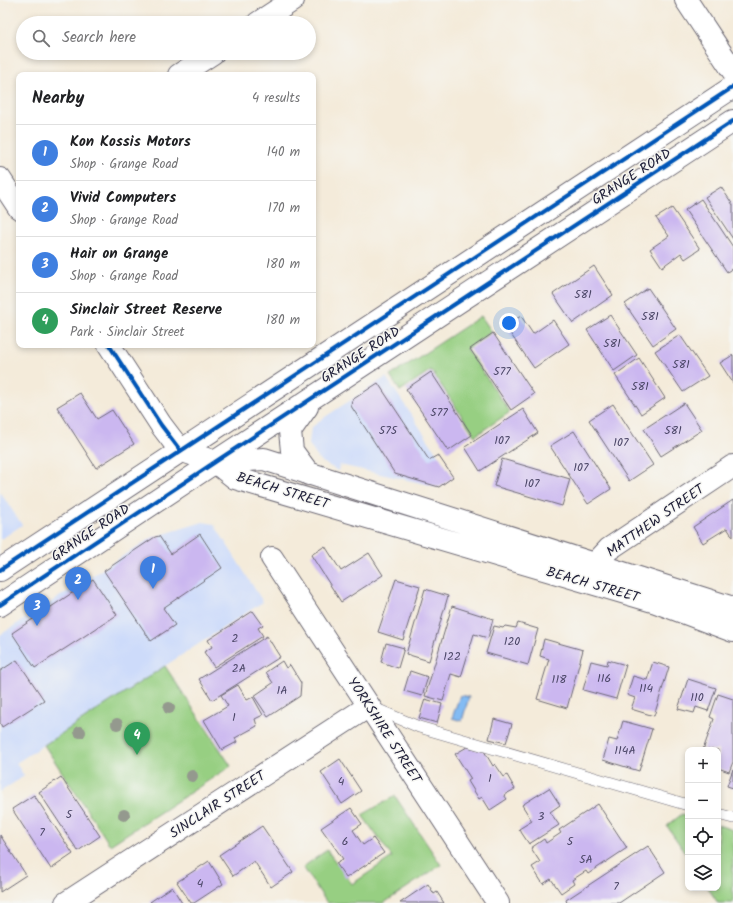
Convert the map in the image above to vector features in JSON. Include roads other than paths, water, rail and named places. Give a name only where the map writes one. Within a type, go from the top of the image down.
[{"type":"street","points":[[269,16],[293,0]]},
{"type":"street","points":[[686,0],[733,71]]},
{"type":"street","points":[[184,72],[202,60]]},
{"type":"street","name":"GRANGE ROAD","points":[[0,570],[733,87]]},
{"type":"street","name":"GRANGE ROAD","points":[[0,605],[733,121]]},
{"type":"street","points":[[6,186],[16,203]]},
{"type":"street","points":[[110,348],[161,425],[180,450],[215,462]]},
{"type":"street","points":[[310,474],[292,451],[290,431],[313,398]]},
{"type":"street","name":"BEACH STREET","points":[[215,462],[264,459],[310,474],[592,574],[656,602],[733,631]]},
{"type":"street","name":"BEACH STREET","points":[[215,462],[235,478],[592,574],[733,608]]},
{"type":"street","name":"MATTHEW STREET","points":[[592,574],[609,549],[733,466]]},
{"type":"street","name":"YORKSHIRE STREET","points":[[272,558],[498,903]]},
{"type":"street","name":"SINCLAIR STREET","points":[[66,903],[369,706]]},
{"type":"lane","points":[[369,706],[419,727],[685,804]]},
{"type":"lane","points":[[721,815],[733,818]]},
{"type":"water","points":[[460,695],[469,697],[462,721],[452,718]]},
{"type":"place","name":"Kon Kossis Motors","points":[[153,589]]},
{"type":"place","name":"Vivid Computers","points":[[78,600]]},
{"type":"place","name":"Hair on Grange","points":[[37,626]]},
{"type":"place","name":"Sinclair Street Reserve","points":[[137,755]]}]
